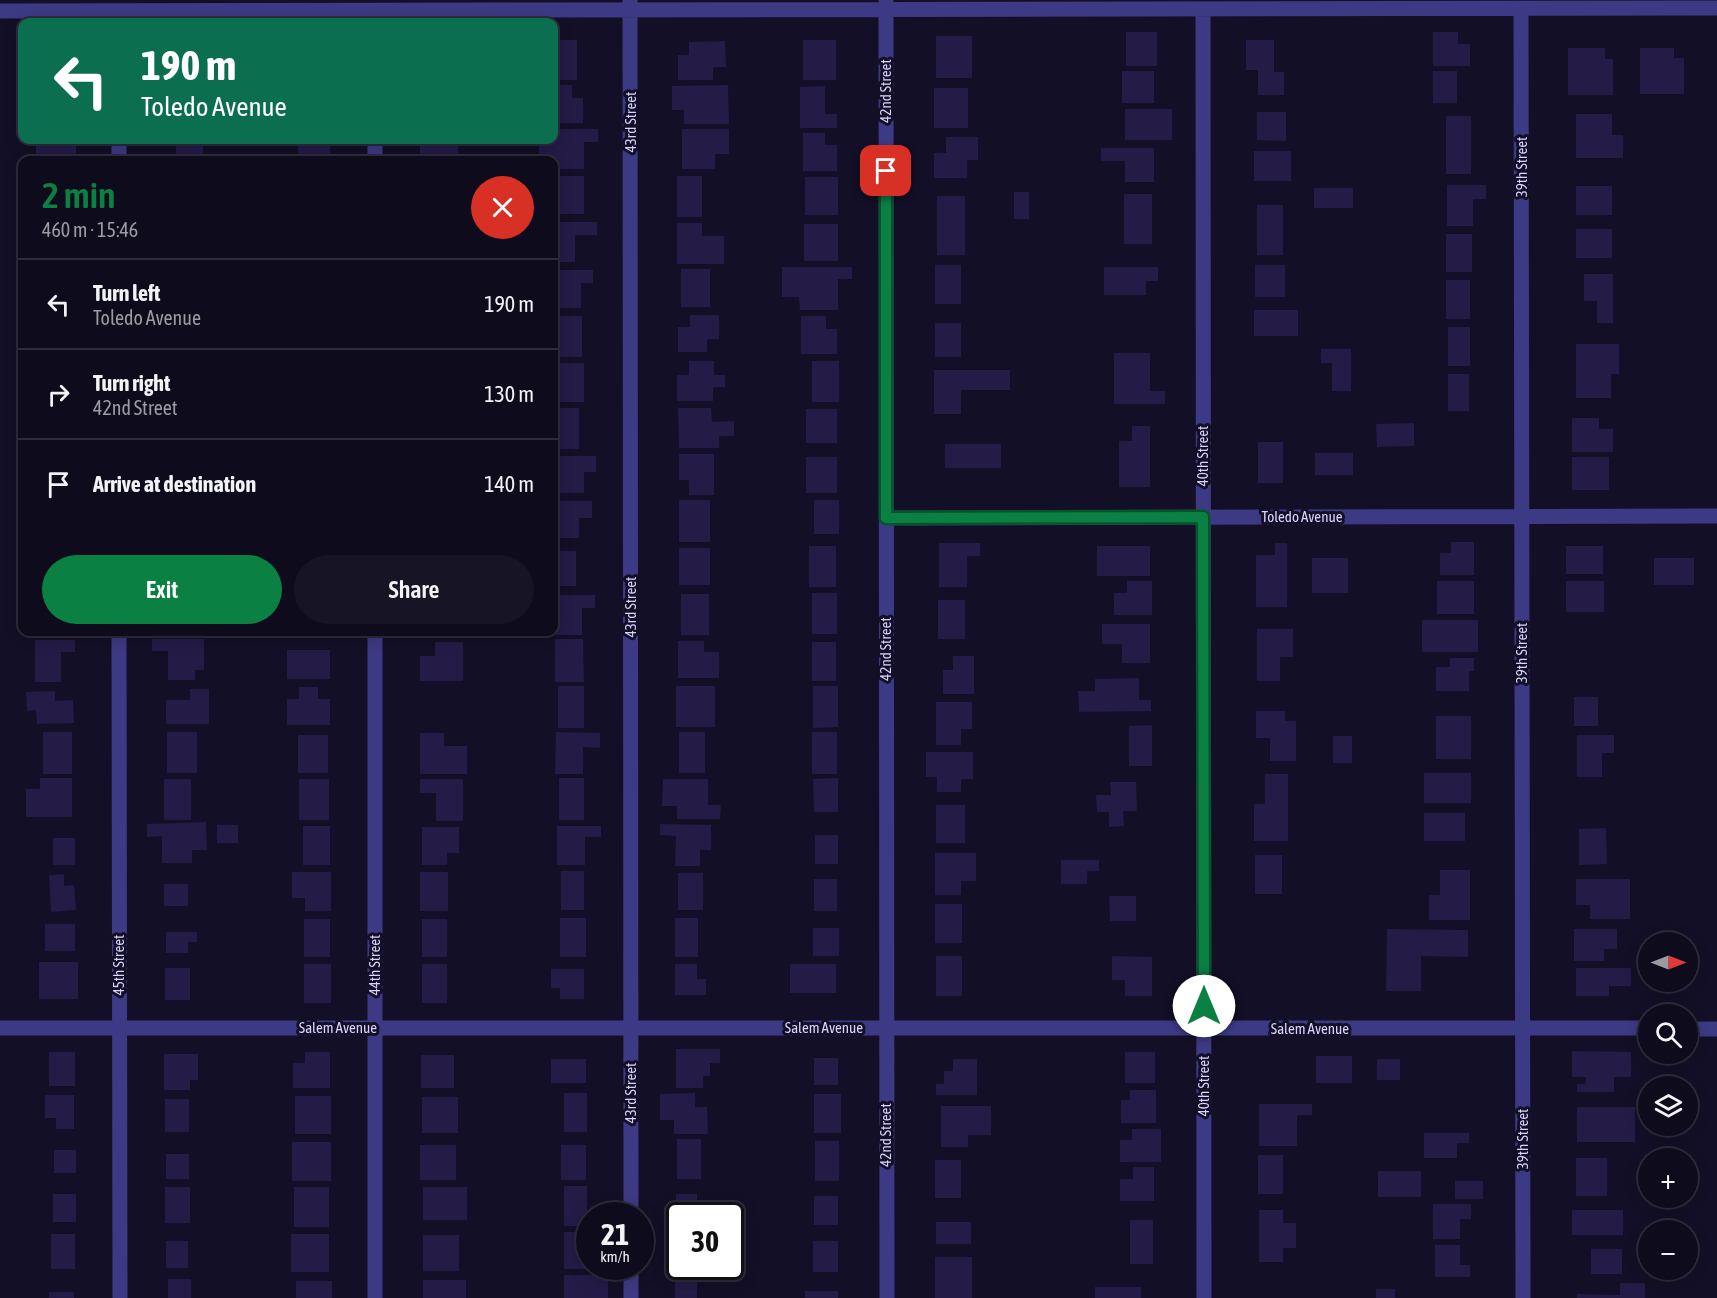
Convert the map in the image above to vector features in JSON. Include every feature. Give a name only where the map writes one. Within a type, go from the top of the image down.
[{"type":"street","points":[[0,11],[375,11],[630,5],[1139,5],[1203,9],[1394,5],[1521,9],[1651,4],[1717,8]]},
{"type":"street","name":"43rd Street","points":[[630,5],[631,1202]]},
{"type":"street","name":"42nd Street","points":[[886,5],[886,1298]]},
{"type":"street","name":"40th Street","points":[[1203,9],[1204,1298]]},
{"type":"street","name":"39th Street","points":[[1521,9],[1523,1298]]},
{"type":"street","name":"Toledo Avenue","points":[[886,518],[1717,516]]},
{"type":"street","name":"45th Street","points":[[119,636],[120,1298]]},
{"type":"street","name":"44th Street","points":[[375,636],[375,1298]]},
{"type":"street","name":"Salem Avenue","points":[[0,1028],[1638,1028]]},
{"type":"street","points":[[1698,1029],[1717,1029]]},
{"type":"street","points":[[631,1280],[631,1298]]},
{"type":"building","points":[[1126,32],[1157,32],[1157,66],[1126,66]]},
{"type":"building","points":[[1433,32],[1458,32],[1458,44],[1470,44],[1470,66],[1433,66]]},
{"type":"building","points":[[936,36],[972,36],[972,78],[936,78]]},
{"type":"building","points":[[558,40],[577,40],[577,80],[558,80]]},
{"type":"building","points":[[803,40],[836,40],[836,80],[803,80]]},
{"type":"building","points":[[1246,40],[1274,40],[1274,72],[1284,72],[1284,95],[1258,95],[1258,70],[1246,70]]},
{"type":"building","points":[[725,41],[726,67],[713,67],[713,80],[678,80],[678,55],[689,55],[689,42]]},
{"type":"building","points":[[1568,48],[1605,48],[1605,59],[1613,59],[1613,95],[1568,95]]},
{"type":"building","points":[[1640,48],[1674,48],[1674,58],[1684,58],[1684,94],[1640,94]]},
{"type":"building","points":[[1122,71],[1154,71],[1154,103],[1122,103]]},
{"type":"building","points":[[1433,71],[1457,71],[1457,103],[1433,103]]},
{"type":"building","points":[[558,85],[572,85],[572,98],[583,98],[583,123],[558,123]]},
{"type":"building","points":[[728,85],[729,124],[684,124],[684,110],[672,110],[672,86]]},
{"type":"building","points":[[825,86],[825,114],[837,114],[837,128],[800,128],[800,87]]},
{"type":"building","points":[[934,88],[968,88],[968,128],[934,128]]},
{"type":"building","points":[[1125,109],[1172,109],[1172,140],[1125,140]]},
{"type":"building","points":[[1257,112],[1286,112],[1286,141],[1257,140]]},
{"type":"building","points":[[1576,114],[1612,114],[1612,135],[1623,135],[1623,158],[1576,158]]},
{"type":"building","points":[[1446,116],[1471,116],[1471,174],[1446,174]]},
{"type":"building","points":[[558,129],[598,129],[598,142],[584,142],[584,169],[558,169],[558,156],[539,156],[539,144],[558,144]]},
{"type":"building","points":[[682,129],[729,129],[729,154],[715,154],[715,169],[682,169]]},
{"type":"building","points":[[803,133],[825,133],[825,145],[837,145],[837,171],[803,171]]},
{"type":"building","points":[[946,137],[978,137],[978,160],[967,160],[967,178],[934,178],[934,153],[946,153]]},
{"type":"building","points":[[36,144],[76,144],[76,156],[36,156]]},
{"type":"building","points":[[176,144],[203,144],[203,156],[176,156]]},
{"type":"building","points":[[298,144],[330,144],[330,156],[298,156]]},
{"type":"building","points":[[420,144],[458,144],[458,156],[420,156]]},
{"type":"building","points":[[1101,148],[1154,148],[1154,182],[1125,182],[1125,161],[1101,161]]},
{"type":"building","points":[[1254,151],[1291,151],[1291,181],[1254,181]]},
{"type":"building","points":[[558,176],[584,176],[584,214],[558,214]]},
{"type":"building","points":[[677,176],[702,176],[702,217],[677,217]]},
{"type":"building","points":[[805,177],[838,177],[838,215],[805,215]]},
{"type":"building","points":[[1447,185],[1486,185],[1486,199],[1473,199],[1473,226],[1447,226]]},
{"type":"building","points":[[1576,186],[1612,186],[1612,215],[1576,215]]},
{"type":"building","points":[[1314,188],[1353,188],[1353,208],[1314,208]]},
{"type":"building","points":[[1014,192],[1029,192],[1029,219],[1014,219]]},
{"type":"building","points":[[1124,194],[1152,194],[1152,244],[1124,244]]},
{"type":"building","points":[[937,196],[965,196],[965,255],[937,255]]},
{"type":"building","points":[[1257,205],[1283,205],[1283,255],[1257,255]]},
{"type":"building","points":[[558,222],[597,222],[597,235],[575,235],[575,262],[558,262]]},
{"type":"building","points":[[677,223],[702,223],[702,236],[724,236],[724,264],[677,264]]},
{"type":"building","points":[[804,224],[838,224],[838,261],[804,261]]},
{"type":"building","points":[[1576,229],[1612,229],[1612,258],[1576,258]]},
{"type":"building","points":[[1446,234],[1472,234],[1472,272],[1446,272]]},
{"type":"building","points":[[935,265],[961,265],[961,304],[935,304]]},
{"type":"building","points":[[1255,265],[1285,265],[1285,297],[1255,297]]},
{"type":"building","points":[[782,267],[852,267],[852,279],[838,279],[838,310],[800,310],[799,297],[782,297]]},
{"type":"building","points":[[1104,267],[1158,267],[1158,281],[1146,281],[1146,295],[1104,295]]},
{"type":"building","points":[[681,269],[710,269],[710,307],[681,307]]},
{"type":"building","points":[[558,270],[593,270],[593,283],[581,283],[581,308],[558,308]]},
{"type":"building","points":[[1584,274],[1613,274],[1613,323],[1597,323],[1597,301],[1584,301]]},
{"type":"building","points":[[1446,280],[1470,280],[1470,319],[1446,319]]},
{"type":"building","points":[[1254,310],[1298,310],[1298,336],[1254,336]]},
{"type":"building","points":[[690,315],[719,315],[719,339],[707,339],[707,352],[678,352],[678,327],[690,327]]},
{"type":"building","points":[[558,316],[582,316],[582,357],[558,357]]},
{"type":"building","points":[[801,316],[826,316],[826,329],[837,329],[837,354],[801,354]]},
{"type":"building","points":[[935,323],[961,323],[961,357],[935,357]]},
{"type":"building","points":[[1448,327],[1470,327],[1470,366],[1448,366]]},
{"type":"building","points":[[1576,344],[1619,344],[1619,374],[1611,374],[1611,398],[1576,398]]},
{"type":"building","points":[[1321,349],[1351,349],[1351,391],[1332,391],[1332,363],[1321,363]]},
{"type":"building","points":[[1114,353],[1150,353],[1150,391],[1165,391],[1165,404],[1114,404]]},
{"type":"building","points":[[689,361],[714,361],[714,375],[725,375],[725,387],[713,387],[713,401],[677,401],[677,375],[689,375]]},
{"type":"building","points":[[812,361],[839,361],[839,402],[812,402]]},
{"type":"building","points":[[558,363],[584,363],[584,402],[558,402]]},
{"type":"building","points":[[934,370],[1010,370],[1010,390],[961,390],[961,414],[934,414]]},
{"type":"building","points":[[1448,374],[1469,374],[1469,411],[1448,411]]},
{"type":"building","points":[[558,408],[579,408],[579,449],[558,449]]},
{"type":"building","points":[[678,408],[711,408],[712,422],[734,421],[734,436],[719,436],[719,448],[679,448]]},
{"type":"building","points":[[806,409],[837,409],[837,443],[806,443]]},
{"type":"building","points":[[1572,418],[1599,418],[1599,429],[1613,429],[1613,452],[1572,452]]},
{"type":"building","points":[[1414,423],[1414,446],[1377,447],[1376,424]]},
{"type":"building","points":[[1132,426],[1150,426],[1150,487],[1119,487],[1119,441],[1132,441]]},
{"type":"building","points":[[1258,442],[1283,442],[1283,483],[1258,483]]},
{"type":"building","points":[[945,444],[1001,444],[1001,468],[945,468]]},
{"type":"building","points":[[1315,453],[1353,453],[1353,475],[1315,475]]},
{"type":"building","points":[[679,454],[714,454],[714,495],[689,495],[689,480],[679,480]]},
{"type":"building","points":[[558,456],[596,456],[596,472],[584,472],[584,493],[558,493]]},
{"type":"building","points":[[806,457],[837,457],[837,493],[806,493]]},
{"type":"building","points":[[1572,457],[1609,457],[1609,490],[1572,490]]},
{"type":"building","points":[[679,500],[710,500],[710,542],[679,542]]},
{"type":"building","points":[[814,500],[839,500],[839,534],[814,534]]},
{"type":"building","points":[[558,501],[592,501],[592,518],[579,518],[579,538],[558,538]]},
{"type":"building","points":[[1451,542],[1474,542],[1474,575],[1440,575],[1440,553],[1451,553]]},
{"type":"building","points":[[939,543],[980,543],[980,556],[967,556],[967,587],[939,587]]},
{"type":"building","points":[[1275,543],[1287,543],[1287,607],[1256,607],[1256,555],[1275,555]]},
{"type":"building","points":[[809,546],[836,546],[836,587],[809,587]]},
{"type":"building","points":[[1097,546],[1150,546],[1150,576],[1097,576]]},
{"type":"building","points":[[1566,546],[1603,546],[1603,574],[1566,574]]},
{"type":"building","points":[[679,548],[710,548],[710,585],[679,585]]},
{"type":"building","points":[[558,551],[576,551],[576,586],[558,586]]},
{"type":"building","points":[[1312,558],[1348,558],[1348,593],[1312,593]]},
{"type":"building","points":[[1654,558],[1694,558],[1694,585],[1654,585]]},
{"type":"building","points":[[1127,581],[1152,581],[1152,615],[1114,615],[1114,593],[1127,593]]},
{"type":"building","points":[[1437,581],[1474,581],[1474,614],[1437,614]]},
{"type":"building","points":[[1566,581],[1604,581],[1604,612],[1566,612]]},
{"type":"building","points":[[812,593],[837,593],[837,634],[812,634]]},
{"type":"building","points":[[681,594],[709,594],[709,635],[681,635]]},
{"type":"building","points":[[558,595],[595,595],[595,608],[582,608],[582,635],[558,635]]},
{"type":"building","points":[[938,600],[965,600],[965,639],[938,639]]},
{"type":"building","points":[[1422,620],[1478,620],[1478,652],[1422,652]]},
{"type":"building","points":[[1102,624],[1150,624],[1150,663],[1122,663],[1122,644],[1102,644]]},
{"type":"building","points":[[1257,629],[1293,629],[1293,657],[1280,657],[1280,681],[1257,681]]},
{"type":"building","points":[[152,639],[204,639],[204,670],[195,670],[195,680],[168,680],[168,651],[152,651]]},
{"type":"building","points":[[555,639],[583,639],[584,682],[555,682]]},
{"type":"building","points":[[35,640],[75,640],[75,652],[61,652],[61,682],[35,682]]},
{"type":"building","points":[[678,641],[704,641],[704,652],[719,652],[719,678],[678,678]]},
{"type":"building","points":[[435,642],[463,642],[463,681],[420,681],[420,656],[435,656]]},
{"type":"building","points":[[812,642],[836,642],[836,681],[812,681]]},
{"type":"building","points":[[287,650],[330,650],[330,679],[287,679]]},
{"type":"building","points":[[953,656],[974,656],[974,694],[943,694],[943,670],[953,670]]},
{"type":"building","points":[[1450,658],[1474,658],[1474,671],[1469,671],[1469,691],[1436,691],[1436,667],[1450,667]]},
{"type":"building","points":[[1139,678],[1139,700],[1151,700],[1151,711],[1079,712],[1078,691],[1095,691],[1095,679]]},
{"type":"building","points":[[558,686],[584,686],[584,728],[558,728]]},
{"type":"building","points":[[676,686],[715,686],[715,727],[676,727]]},
{"type":"building","points":[[813,686],[838,686],[838,727],[813,728]]},
{"type":"building","points":[[299,687],[318,687],[318,699],[330,699],[330,725],[287,725],[287,699],[299,699]]},
{"type":"building","points":[[190,689],[209,689],[209,724],[166,724],[166,700],[190,700]]},
{"type":"building","points":[[55,691],[55,701],[73,700],[74,723],[37,724],[36,710],[27,711],[26,692]]},
{"type":"building","points":[[1574,697],[1598,697],[1598,726],[1574,726]]},
{"type":"building","points":[[936,702],[972,702],[972,729],[961,729],[961,745],[936,745]]},
{"type":"building","points":[[1256,711],[1285,711],[1285,721],[1296,721],[1296,761],[1270,761],[1270,738],[1256,738]]},
{"type":"building","points":[[1436,716],[1471,716],[1471,759],[1436,759]]},
{"type":"building","points":[[1152,725],[1152,766],[1129,766],[1129,726]]},
{"type":"building","points":[[43,732],[72,732],[72,774],[43,774]]},
{"type":"building","points":[[167,732],[197,732],[197,773],[167,773]]},
{"type":"building","points":[[556,732],[600,733],[600,748],[583,747],[583,774],[555,774]]},
{"type":"building","points":[[679,732],[705,732],[705,773],[679,773]]},
{"type":"building","points":[[812,732],[837,732],[837,774],[812,774]]},
{"type":"building","points":[[420,733],[444,733],[444,746],[467,746],[467,774],[420,774]]},
{"type":"building","points":[[298,735],[328,735],[328,773],[298,773]]},
{"type":"building","points":[[1577,735],[1614,735],[1614,753],[1602,753],[1602,777],[1577,777]]},
{"type":"building","points":[[1333,736],[1352,736],[1352,763],[1333,763]]},
{"type":"building","points":[[926,752],[973,752],[973,779],[961,779],[961,792],[937,792],[937,777],[926,777]]},
{"type":"building","points":[[1424,773],[1471,773],[1471,803],[1424,803]]},
{"type":"building","points":[[1265,774],[1288,774],[1288,841],[1254,841],[1254,804],[1265,804]]},
{"type":"building","points":[[40,778],[72,778],[72,817],[26,817],[26,789],[40,789]]},
{"type":"building","points":[[559,778],[584,778],[584,820],[559,820]]},
{"type":"building","points":[[838,778],[838,812],[814,812],[813,779]]},
{"type":"building","points":[[164,779],[191,779],[191,820],[164,820]]},
{"type":"building","points":[[299,779],[329,779],[329,820],[299,820]]},
{"type":"building","points":[[420,779],[463,779],[463,821],[436,821],[436,793],[420,793]]},
{"type":"building","points":[[663,779],[708,779],[708,805],[721,805],[720,819],[677,819],[677,806],[662,806]]},
{"type":"building","points":[[1110,782],[1136,782],[1137,811],[1123,811],[1124,826],[1109,827],[1109,812],[1097,812],[1096,795],[1111,795]]},
{"type":"building","points":[[936,805],[965,805],[965,843],[936,843]]},
{"type":"building","points":[[1424,813],[1465,813],[1465,841],[1424,841]]},
{"type":"building","points":[[206,822],[207,850],[192,850],[192,863],[162,863],[162,836],[147,837],[147,824]]},
{"type":"building","points":[[660,824],[711,825],[711,850],[700,850],[700,866],[675,866],[676,836],[660,835]]},
{"type":"building","points":[[217,825],[238,825],[238,843],[217,843]]},
{"type":"building","points":[[303,826],[330,826],[330,865],[303,865]]},
{"type":"building","points":[[557,826],[601,826],[601,837],[585,837],[585,865],[557,865]]},
{"type":"building","points":[[422,827],[459,827],[459,853],[447,853],[447,865],[422,865]]},
{"type":"building","points":[[1606,828],[1607,864],[1579,865],[1579,829]]},
{"type":"building","points":[[815,835],[838,835],[838,864],[815,864]]},
{"type":"building","points":[[53,838],[75,838],[75,865],[53,865]]},
{"type":"building","points":[[935,853],[976,853],[976,881],[961,881],[961,895],[935,895]]},
{"type":"building","points":[[1255,855],[1282,855],[1282,894],[1255,894]]},
{"type":"building","points":[[1061,860],[1099,860],[1099,871],[1087,871],[1087,884],[1061,884]]},
{"type":"building","points":[[1440,870],[1470,870],[1470,920],[1429,920],[1429,895],[1440,895]]},
{"type":"building","points":[[561,871],[584,871],[584,910],[561,910]]},
{"type":"building","points":[[292,872],[331,872],[331,911],[305,911],[305,898],[292,898]]},
{"type":"building","points":[[420,872],[448,872],[448,911],[420,911]]},
{"type":"building","points":[[678,873],[703,873],[703,910],[678,910]]},
{"type":"building","points":[[64,874],[64,886],[74,885],[76,910],[51,912],[49,875]]},
{"type":"building","points":[[814,879],[837,879],[837,911],[814,911]]},
{"type":"building","points":[[1576,879],[1630,879],[1630,919],[1590,919],[1590,905],[1576,905]]},
{"type":"building","points":[[164,884],[188,884],[188,906],[164,906]]},
{"type":"building","points":[[1109,896],[1136,896],[1136,921],[1110,921]]},
{"type":"building","points":[[935,904],[962,904],[962,943],[935,943]]},
{"type":"building","points":[[560,918],[586,918],[586,957],[560,957]]},
{"type":"building","points":[[675,918],[698,918],[698,957],[675,957]]},
{"type":"building","points":[[304,919],[330,919],[330,957],[304,957]]},
{"type":"building","points":[[422,919],[447,919],[447,957],[422,957]]},
{"type":"building","points":[[45,924],[75,924],[75,951],[45,951]]},
{"type":"building","points":[[813,928],[839,928],[839,956],[813,956]]},
{"type":"building","points":[[1387,929],[1468,930],[1468,957],[1421,956],[1421,991],[1386,991]]},
{"type":"building","points":[[1574,929],[1617,929],[1617,949],[1604,949],[1604,961],[1574,961]]},
{"type":"building","points":[[166,932],[197,932],[197,942],[188,942],[188,953],[166,953]]},
{"type":"building","points":[[936,956],[962,956],[962,996],[936,996]]},
{"type":"building","points":[[1112,956],[1152,957],[1152,996],[1125,996],[1125,980],[1112,980]]},
{"type":"building","points":[[39,962],[78,962],[78,999],[39,999]]},
{"type":"building","points":[[304,964],[331,964],[331,1003],[304,1003]]},
{"type":"building","points":[[422,964],[447,964],[447,1003],[422,1003]]},
{"type":"building","points":[[675,964],[697,964],[697,979],[706,979],[706,995],[675,995]]},
{"type":"building","points":[[790,964],[836,964],[836,993],[790,993]]},
{"type":"building","points":[[165,968],[190,968],[190,1000],[165,1000]]},
{"type":"building","points":[[1576,968],[1631,968],[1631,986],[1609,986],[1609,996],[1576,996]]},
{"type":"building","points":[[551,969],[584,969],[584,999],[560,999],[560,988],[551,988]]},
{"type":"building","points":[[676,1049],[720,1049],[720,1063],[710,1063],[710,1076],[703,1076],[703,1088],[676,1088]]},
{"type":"building","points":[[1572,1051],[1631,1052],[1631,1077],[1614,1077],[1614,1092],[1577,1092],[1577,1084],[1585,1084],[1586,1077],[1572,1077]]},
{"type":"building","points":[[49,1052],[75,1052],[75,1086],[49,1086]]},
{"type":"building","points":[[305,1052],[330,1052],[330,1088],[293,1088],[293,1063],[305,1063]]},
{"type":"building","points":[[1125,1052],[1155,1052],[1155,1083],[1125,1083]]},
{"type":"building","points":[[164,1054],[198,1054],[198,1080],[190,1080],[190,1090],[164,1090]]},
{"type":"building","points":[[421,1055],[454,1055],[454,1088],[421,1088]]},
{"type":"building","points":[[1316,1056],[1352,1056],[1352,1083],[1316,1083]]},
{"type":"building","points":[[814,1058],[838,1058],[838,1085],[814,1085]]},
{"type":"building","points":[[551,1059],[586,1059],[586,1083],[551,1083]]},
{"type":"building","points":[[953,1059],[977,1059],[977,1095],[936,1095],[936,1084],[944,1084],[944,1071],[953,1071]]},
{"type":"building","points":[[1377,1059],[1400,1059],[1400,1080],[1377,1080]]},
{"type":"building","points":[[1130,1090],[1156,1090],[1156,1123],[1121,1123],[1121,1100],[1130,1100]]},
{"type":"building","points":[[564,1093],[587,1093],[587,1132],[564,1132]]},
{"type":"building","points":[[695,1093],[695,1107],[707,1107],[708,1134],[674,1134],[674,1120],[660,1120],[660,1094]]},
{"type":"building","points":[[814,1094],[841,1094],[841,1133],[814,1133]]},
{"type":"building","points":[[45,1095],[74,1095],[74,1129],[56,1129],[56,1118],[45,1118]]},
{"type":"building","points":[[295,1096],[331,1096],[331,1134],[295,1134]]},
{"type":"building","points":[[422,1097],[458,1097],[458,1133],[422,1133]]},
{"type":"building","points":[[165,1099],[189,1099],[189,1132],[165,1132]]},
{"type":"building","points":[[1259,1104],[1312,1104],[1312,1115],[1297,1115],[1297,1146],[1259,1146]]},
{"type":"building","points":[[941,1106],[991,1106],[991,1135],[968,1135],[968,1147],[941,1147]]},
{"type":"building","points":[[1577,1107],[1635,1107],[1635,1142],[1577,1142]]},
{"type":"building","points":[[1132,1129],[1161,1129],[1161,1162],[1120,1162],[1120,1140],[1132,1140]]},
{"type":"building","points":[[1424,1133],[1469,1133],[1469,1143],[1457,1143],[1457,1158],[1424,1158]]},
{"type":"building","points":[[677,1139],[701,1139],[701,1179],[677,1179]]},
{"type":"building","points":[[815,1141],[839,1141],[839,1181],[815,1181]]},
{"type":"building","points":[[292,1142],[331,1142],[331,1181],[292,1181]]},
{"type":"building","points":[[420,1145],[456,1145],[456,1180],[420,1180]]},
{"type":"building","points":[[561,1145],[586,1145],[586,1180],[561,1180]]},
{"type":"building","points":[[54,1150],[76,1150],[76,1173],[54,1173]]},
{"type":"building","points":[[166,1154],[189,1154],[189,1179],[166,1179]]},
{"type":"building","points":[[1258,1155],[1283,1155],[1283,1194],[1258,1194]]},
{"type":"building","points":[[1576,1158],[1607,1158],[1607,1196],[1576,1196]]},
{"type":"building","points":[[935,1160],[961,1160],[961,1198],[935,1198]]},
{"type":"building","points":[[1133,1167],[1154,1167],[1154,1201],[1120,1201],[1120,1179],[1133,1179]]},
{"type":"building","points":[[1378,1171],[1421,1171],[1421,1197],[1378,1197]]},
{"type":"building","points":[[1455,1181],[1483,1181],[1483,1199],[1455,1199]]},
{"type":"building","points":[[564,1186],[587,1186],[587,1202],[576,1202],[576,1226],[564,1226]]},
{"type":"building","points":[[165,1187],[190,1187],[190,1223],[165,1223]]},
{"type":"building","points":[[294,1187],[329,1187],[329,1227],[294,1227]]},
{"type":"building","points":[[423,1187],[467,1187],[467,1220],[423,1220]]},
{"type":"building","points":[[53,1194],[76,1194],[76,1222],[53,1222]]},
{"type":"building","points":[[676,1194],[697,1194],[697,1202],[676,1202]]},
{"type":"building","points":[[814,1196],[838,1196],[838,1225],[814,1225]]},
{"type":"building","points":[[1433,1204],[1471,1204],[1471,1219],[1460,1219],[1460,1239],[1433,1239]]},
{"type":"building","points":[[1259,1210],[1283,1210],[1283,1223],[1296,1223],[1296,1248],[1283,1248],[1283,1262],[1259,1262]]},
{"type":"building","points":[[1572,1210],[1623,1210],[1623,1235],[1572,1235]]},
{"type":"building","points":[[1130,1220],[1153,1220],[1153,1264],[1130,1264]]},
{"type":"building","points":[[936,1222],[971,1222],[971,1244],[936,1244]]},
{"type":"building","points":[[564,1232],[576,1232],[576,1269],[564,1269]]},
{"type":"building","points":[[51,1234],[75,1234],[75,1269],[51,1269]]},
{"type":"building","points":[[291,1234],[329,1234],[329,1272],[291,1272]]},
{"type":"building","points":[[423,1235],[459,1235],[459,1271],[423,1271]]},
{"type":"building","points":[[166,1241],[188,1241],[188,1268],[166,1268]]},
{"type":"building","points":[[813,1241],[838,1241],[838,1272],[813,1272]]},
{"type":"building","points":[[1435,1245],[1460,1245],[1460,1265],[1470,1265],[1470,1277],[1435,1277]]},
{"type":"building","points":[[1591,1249],[1622,1249],[1622,1274],[1591,1274]]},
{"type":"building","points":[[935,1257],[972,1257],[972,1298],[935,1298]]},
{"type":"building","points":[[564,1275],[576,1275],[576,1280],[608,1280],[608,1298],[564,1298]]},
{"type":"building","points":[[168,1279],[191,1279],[191,1298],[168,1298]]},
{"type":"building","points":[[423,1280],[466,1280],[466,1298],[423,1298]]},
{"type":"building","points":[[675,1280],[697,1280],[697,1298],[675,1298]]},
{"type":"building","points":[[296,1281],[332,1281],[332,1298],[296,1298]]},
{"type":"building","points":[[1620,1283],[1645,1283],[1645,1298],[1577,1298],[1577,1294],[1620,1295]]},
{"type":"building","points":[[1095,1287],[1141,1287],[1141,1298],[1095,1298]]},
{"type":"building","points":[[1376,1289],[1395,1289],[1395,1298],[1376,1298]]},
{"type":"building","points":[[805,1291],[838,1291],[838,1298],[805,1298]]},
{"type":"building","points":[[49,1292],[74,1292],[74,1298],[49,1298]]},
{"type":"route","points":[[886,171],[886,518],[1203,517],[1204,1006]]}]
